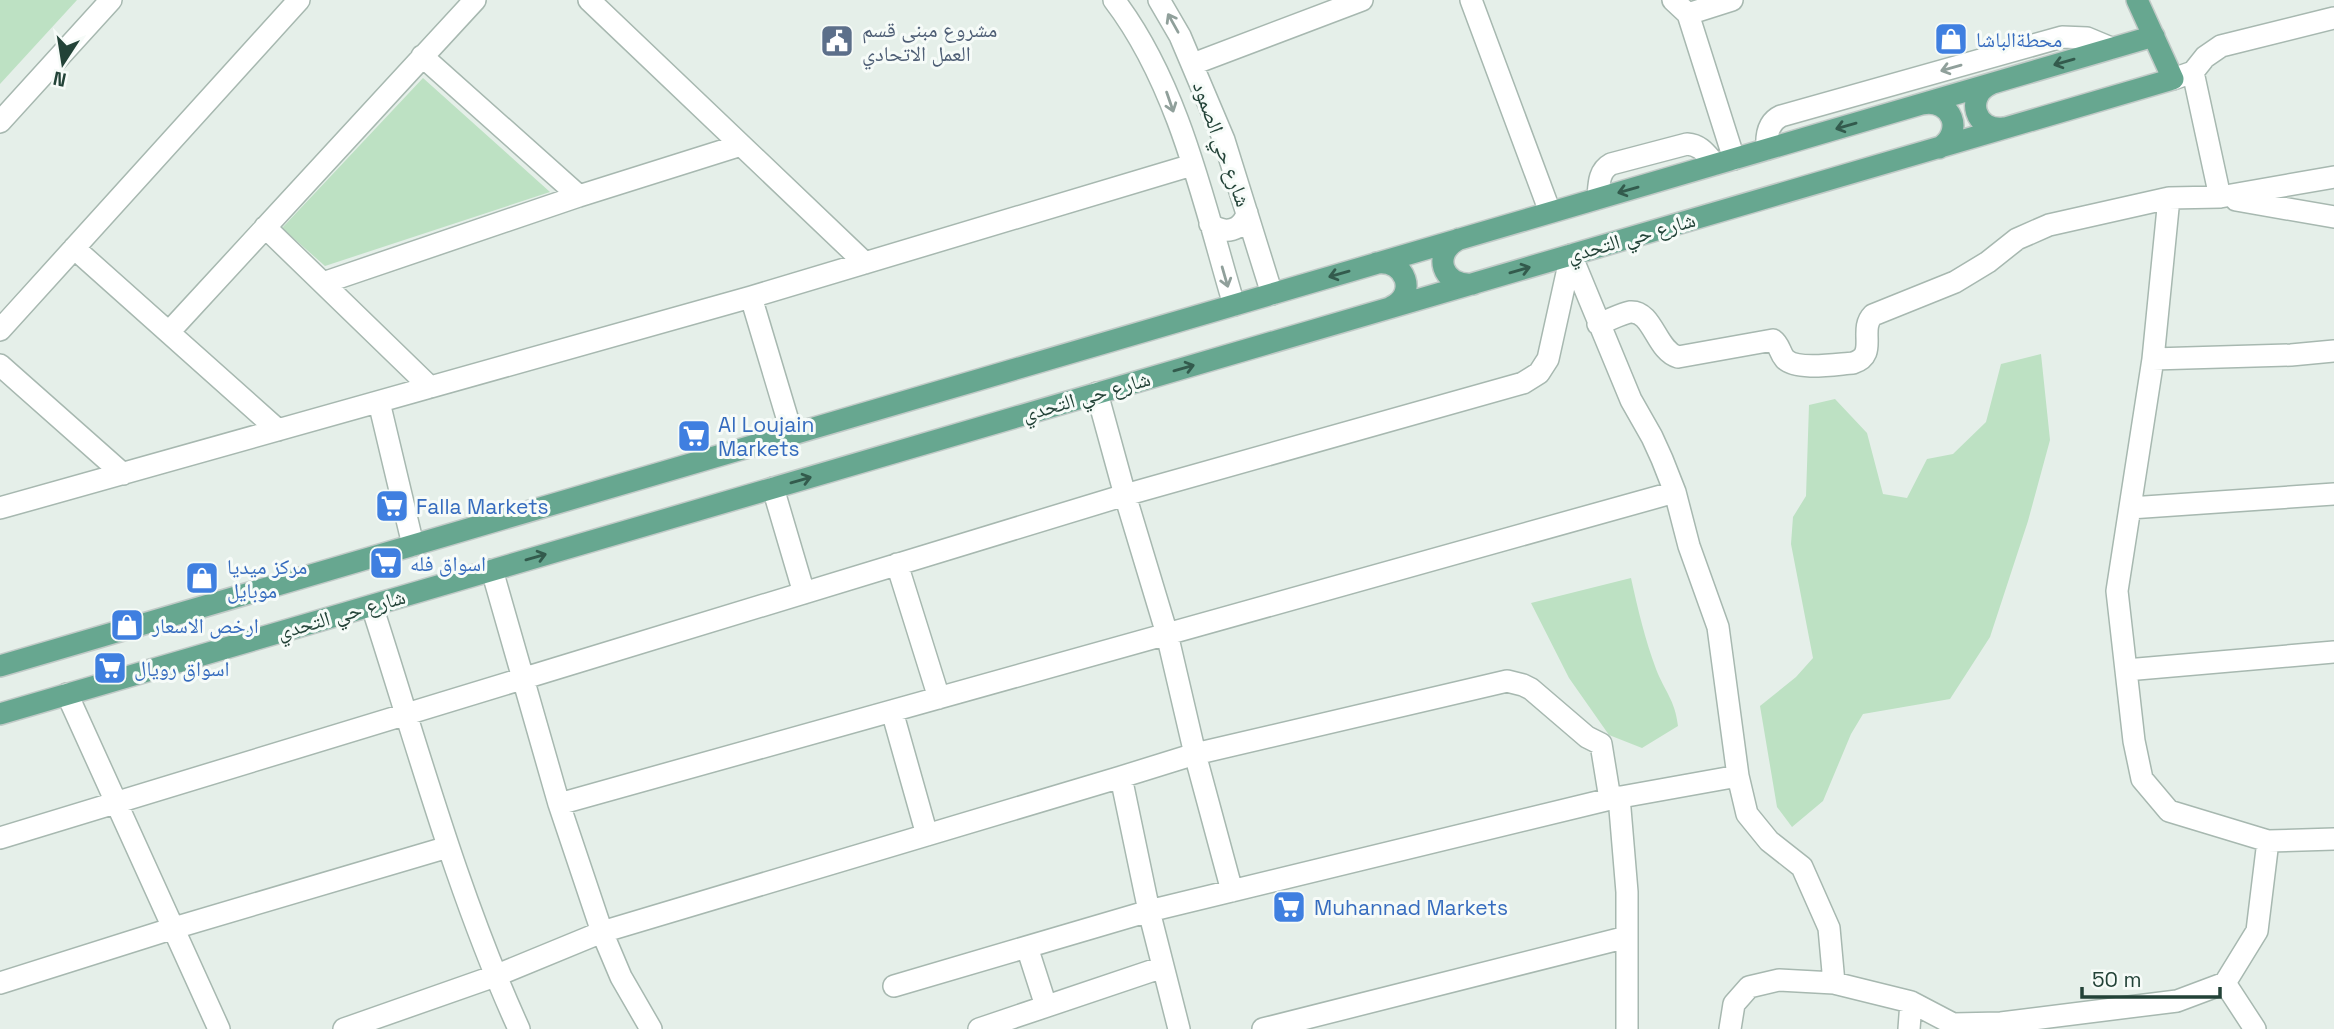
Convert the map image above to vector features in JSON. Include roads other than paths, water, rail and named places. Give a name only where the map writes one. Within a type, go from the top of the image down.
[{"type":"main road","points":[[2137,0],[2173,79]]},
{"type":"main road","points":[[0,666],[2154,36]]},
{"type":"main road","name":"شارع حي التحدي","points":[[0,714],[2173,79]]},
{"type":"main road","points":[[1991,84],[1980,91],[1975,110],[1986,126],[2006,128]]},
{"type":"main road","points":[[1921,104],[1934,103],[1950,114],[1952,134],[1939,148]]},
{"type":"main road","points":[[1461,239],[1449,245],[1443,264],[1453,281],[1473,284]]},
{"type":"main road","points":[[1377,263],[1397,266],[1407,283],[1401,301],[1389,308]]},
{"type":"street","points":[[0,122],[111,0]]},
{"type":"street","points":[[0,330],[299,0]]},
{"type":"street","points":[[169,332],[475,0]]},
{"type":"street","points":[[1114,0],[1162,78],[1192,165],[1234,305]]},
{"type":"street","name":"شارع حي الصمود","points":[[1159,0],[1180,36],[1224,140],[1272,294]]},
{"type":"street","points":[[1193,64],[1362,0]]},
{"type":"street","points":[[1471,0],[1550,212]]},
{"type":"street","points":[[1725,161],[1681,7],[1732,0]]},
{"type":"street","points":[[596,2],[865,263]]},
{"type":"street","points":[[2173,79],[2193,72],[2205,57],[2221,46],[2334,18]]},
{"type":"street","points":[[1767,149],[1771,123],[1781,116],[2062,37],[2087,38],[2111,48]]},
{"type":"street","points":[[422,56],[579,196]]},
{"type":"street","points":[[2193,72],[2220,197]]},
{"type":"street","points":[[1598,198],[1602,173],[1605,167],[1611,164],[1687,144],[1696,145],[1725,161]]},
{"type":"street","points":[[323,283],[579,196],[741,145]]},
{"type":"street","points":[[0,508],[751,297],[1192,165]]},
{"type":"street","points":[[1598,324],[1630,312],[1640,314],[1667,353],[1678,357],[1769,340],[1778,343],[1786,359],[1795,364],[1853,363],[1862,359],[1868,351],[1867,326],[1873,315],[1955,282],[1988,262],[2017,239],[2049,225],[2169,198],[2220,197],[2334,177]]},
{"type":"street","points":[[2220,197],[2334,217]]},
{"type":"street","points":[[2169,198],[2153,359],[2117,590],[2134,741],[2142,779],[2169,811],[2268,841],[2334,839]]},
{"type":"street","points":[[1210,224],[1222,231],[1236,229],[1247,213]]},
{"type":"street","points":[[265,227],[430,387]]},
{"type":"street","points":[[74,248],[278,430]]},
{"type":"street","points":[[1570,255],[1631,400],[1653,437],[1675,492],[1689,546],[1718,627],[1738,776],[1747,814],[1769,841],[1802,867],[1829,928],[1834,983]]},
{"type":"street","points":[[0,838],[1125,495],[1523,383],[1544,367],[1550,351],[1570,255]]},
{"type":"street","points":[[751,297],[792,434]]},
{"type":"street","points":[[2153,359],[2334,351]]},
{"type":"street","points":[[0,365],[123,474]]},
{"type":"street","points":[[1097,393],[1167,634],[1195,754],[1232,891]]},
{"type":"street","points":[[379,402],[414,545]]},
{"type":"street","points":[[773,488],[804,593]]},
{"type":"street","points":[[559,804],[1675,492]]},
{"type":"street","points":[[2130,508],[2334,494]]},
{"type":"street","points":[[897,565],[939,698]]},
{"type":"street","points":[[492,570],[559,804],[602,932],[621,977],[651,1029]]},
{"type":"street","points":[[372,606],[448,847],[495,976],[519,1029]]},
{"type":"street","points":[[2126,670],[2334,652]]},
{"type":"street","points":[[344,1029],[495,976],[602,932],[1195,754],[1507,681],[1524,685],[1602,747],[1615,798],[1627,892],[1627,1029]]},
{"type":"street","points":[[67,694],[219,1029]]},
{"type":"street","points":[[892,711],[927,835]]},
{"type":"street","points":[[894,986],[1149,911],[1615,798],[1738,776]]},
{"type":"street","points":[[1121,777],[1149,911],[1179,1029]]},
{"type":"street","points":[[1730,1029],[1734,1004],[1749,987],[1779,980],[1834,983],[1911,1002],[1953,1024],[2001,1023],[2177,1001],[2225,983],[2257,931],[2268,841]]},
{"type":"street","points":[[0,983],[448,847]]},
{"type":"street","points":[[1263,1029],[1627,937]]},
{"type":"street","points":[[1027,947],[1046,1006]]},
{"type":"street","points":[[979,1029],[1163,967]]},
{"type":"street","points":[[2225,983],[2255,1029]]},
{"type":"street","points":[[1909,1029],[1911,1002]]},
{"type":"place","name":"محطةالباشا","points":[[1951,39]]},
{"type":"place","name":"مشروع مبنى قسم العمل الاتحادي","points":[[837,41]]},
{"type":"place","name":"Al Loujain Markets","points":[[694,436]]},
{"type":"place","name":"Falla Markets","points":[[392,506]]},
{"type":"place","name":"اسواق فله","points":[[386,563]]},
{"type":"place","name":"مركز ميديا موبايل","points":[[202,578]]},
{"type":"place","name":"ارخص الاسعار","points":[[127,625]]},
{"type":"place","name":"اسواق رويال","points":[[110,668]]},
{"type":"place","name":"Muhannad Markets","points":[[1289,907]]}]
